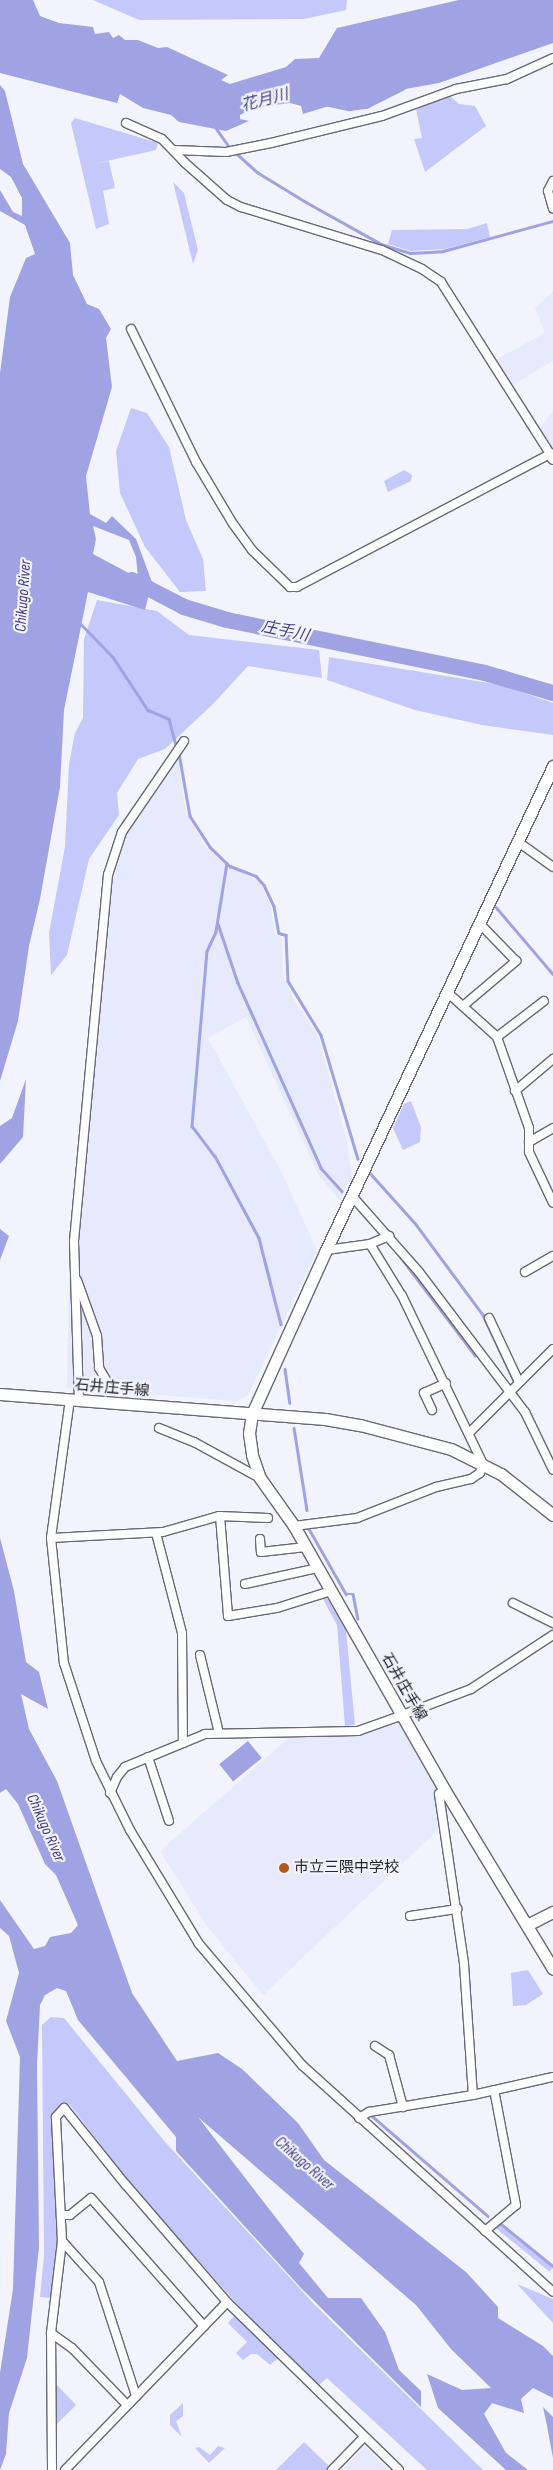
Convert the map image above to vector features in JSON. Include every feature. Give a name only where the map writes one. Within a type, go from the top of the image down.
[{"type":"street","points":[[174,150],[226,152],[271,143],[382,116],[456,89],[507,79],[553,58]]},
{"type":"street","points":[[126,122],[162,138],[227,200],[241,207],[382,250],[422,269],[441,282],[551,456],[297,587],[290,586],[252,550],[233,524],[196,462],[131,329]]},
{"type":"street","points":[[553,181],[548,191],[553,208]]},
{"type":"street","points":[[184,741],[175,751],[122,832],[108,875],[89,1057],[73,1269],[80,1349],[69,1399],[51,1538],[64,1663],[96,1761],[110,1793],[161,1884],[199,1944],[302,2065],[359,2118],[552,2288]]},
{"type":"street","points":[[252,1414],[326,1250],[553,766]]},
{"type":"street","points":[[517,841],[553,867]]},
{"type":"street","points":[[463,1006],[516,960],[479,923]]},
{"type":"street","points":[[448,993],[497,1037],[529,1128],[529,1152],[553,1203]]},
{"type":"street","points":[[497,1037],[544,1001]]},
{"type":"street","points":[[515,1091],[553,1058]]},
{"type":"street","points":[[529,1142],[553,1128]]},
{"type":"street","points":[[352,1196],[524,1412],[553,1470]]},
{"type":"street","points":[[326,1250],[370,1244],[386,1237]]},
{"type":"street","points":[[294,1526],[357,1518],[436,1487],[471,1479],[480,1473],[483,1464],[470,1432],[402,1296],[370,1244]]},
{"type":"street","points":[[525,1272],[553,1256]]},
{"type":"street","points":[[73,1269],[97,1336],[98,1368],[108,1383]]},
{"type":"street","points":[[489,1318],[519,1382]]},
{"type":"street","points":[[470,1432],[553,1349]]},
{"type":"street","points":[[432,1410],[424,1393],[446,1383]]},
{"type":"street","name":"石井庄手線","points":[[0,1394],[325,1419],[369,1427],[428,1441],[483,1464],[523,1490],[553,1515]]},
{"type":"street","name":"石井庄手線","points":[[252,1414],[249,1433],[252,1455],[260,1478],[294,1526],[444,1789],[553,1969]]},
{"type":"street","points":[[159,1428],[194,1442],[260,1478]]},
{"type":"street","points":[[51,1538],[156,1533],[220,1516],[268,1518]]},
{"type":"street","points":[[220,1516],[228,1616],[277,1608],[331,1591]]},
{"type":"street","points":[[156,1533],[182,1633],[183,1743]]},
{"type":"street","points":[[260,1539],[261,1552],[306,1547]]},
{"type":"street","points":[[245,1584],[318,1568]]},
{"type":"street","points":[[513,1603],[553,1623]]},
{"type":"street","points":[[110,1793],[116,1777],[125,1767],[205,1734],[358,1730],[402,1715],[477,1686],[553,1635]]},
{"type":"street","points":[[200,1654],[219,1733]]},
{"type":"street","points":[[148,1758],[169,1821]]},
{"type":"street","points":[[444,1789],[439,1794],[464,1964],[473,2095]]},
{"type":"street","points":[[410,1916],[456,1909]]},
{"type":"street","points":[[527,1925],[553,1912]]},
{"type":"street","points":[[375,2046],[389,2055],[403,2107]]},
{"type":"street","points":[[359,2118],[369,2112],[473,2095],[553,2077]]},
{"type":"street","points":[[485,2230],[516,2205],[494,2090]]},
{"type":"street","points":[[52,2470],[51,2332],[62,2241],[56,2117],[64,2108],[126,2185],[227,2302],[363,2438],[399,2470]]},
{"type":"street","points":[[61,2215],[70,2215],[91,2198],[204,2326]]},
{"type":"street","points":[[62,2241],[99,2282],[136,2396]]},
{"type":"street","points":[[65,2470],[227,2302]]},
{"type":"street","points":[[51,2332],[72,2348],[127,2405]]},
{"type":"street","points":[[332,2470],[363,2438]]},
{"type":"shaded area","points":[[93,0],[347,0],[346,10],[304,19],[139,20]]},
{"type":"shaded area","points":[[450,96],[459,104],[475,106],[486,126],[425,172],[414,139],[422,138],[416,109]]},
{"type":"shaded area","points":[[75,118],[158,143],[156,150],[89,165],[109,161],[115,188],[103,191],[109,224],[96,229],[71,123]]},
{"type":"shaded area","points":[[173,182],[184,193],[198,250],[193,264]]},
{"type":"shaded area","points":[[487,223],[490,237],[445,249],[411,251],[388,244],[392,230],[467,229]]},
{"type":"shaded area","points":[[553,291],[553,361],[511,386],[495,360],[545,333],[535,308]]},
{"type":"shaded area","points":[[131,408],[147,413],[169,447],[186,520],[203,559],[206,591],[180,592],[145,547],[120,493],[116,451]]},
{"type":"shaded area","points":[[553,411],[553,453],[538,430]]},
{"type":"shaded area","points":[[404,470],[412,475],[411,481],[388,492],[384,481]]},
{"type":"shaded area","points":[[97,600],[157,611],[189,635],[319,650],[322,678],[248,666],[213,704],[165,749],[138,759],[117,793],[119,815],[89,859],[67,955],[51,975],[49,933],[65,847],[69,764],[75,733],[83,718],[84,639]]},
{"type":"shaded area","points":[[329,657],[501,685],[553,703],[553,735],[482,725],[415,710],[327,680]]},
{"type":"shaded area","points":[[177,756],[186,813],[205,846],[229,866],[260,882],[271,908],[275,935],[282,937],[283,975],[293,998],[318,1036],[347,1142],[352,1174],[340,1201],[318,1174],[246,1017],[208,1038],[283,1175],[317,1251],[248,1395],[237,1401],[67,1388],[69,1277],[75,1176],[105,877],[122,821]]},
{"type":"shaded area","points":[[411,1101],[421,1127],[420,1142],[403,1150],[393,1128],[404,1104]]},
{"type":"shaded area","points":[[327,1598],[346,1630],[355,1725],[345,1726],[337,1625],[323,1599]]},
{"type":"shaded area","name":"市立三隈中学校","points":[[398,1722],[436,1790],[441,1827],[263,1995],[207,1926],[160,1851],[291,1736],[360,1735]]},
{"type":"shaded area","points":[[528,1970],[543,1994],[526,2005],[513,2006],[511,1973]]},
{"type":"shaded area","points":[[51,2017],[64,2018],[165,2142],[314,2304],[483,2470],[427,2470],[327,2378],[317,2387],[236,2303],[130,2183],[69,2104],[53,2114],[58,2244],[51,2298],[40,2297],[44,2255],[42,2025]]},
{"type":"shaded area","points":[[499,2223],[553,2267],[550,2272],[495,2228]]},
{"type":"shaded area","points":[[517,2284],[553,2299],[553,2323]]},
{"type":"shaded area","points":[[236,2314],[280,2357],[270,2365],[257,2354],[251,2354],[243,2360],[236,2353],[247,2342],[228,2323]]},
{"type":"shaded area","points":[[54,2382],[76,2405],[52,2429]]},
{"type":"shaded area","points":[[183,2403],[183,2416],[176,2421],[182,2437],[170,2425],[170,2415]]},
{"type":"shaded area","points":[[304,2442],[331,2468],[329,2470],[276,2470]]},
{"type":"shaded area","points":[[218,2446],[225,2448],[209,2463],[195,2448],[199,2447],[210,2455]]},
{"type":"shaded area","points":[[365,2446],[388,2470],[342,2470]]},
{"type":"water","points":[[0,0],[33,0],[40,16],[59,23],[93,27],[95,34],[109,32],[113,38],[119,35],[125,40],[138,40],[158,48],[167,47],[228,75],[221,80],[230,84],[286,67],[295,59],[319,58],[337,28],[459,0],[553,0],[553,43],[439,83],[355,98],[303,114],[301,106],[290,103],[253,108],[240,115],[240,119],[249,121],[226,131],[179,122],[171,115],[143,108],[120,94],[117,103],[0,73]]},
{"type":"water","name":"Chikugo River","points":[[0,85],[5,91],[23,164],[70,243],[73,275],[87,304],[99,309],[111,329],[106,338],[112,387],[86,476],[90,514],[106,523],[112,516],[136,539],[152,582],[145,610],[88,592],[64,710],[60,787],[40,899],[29,946],[18,1021],[0,1081],[0,373],[10,297],[26,258],[35,254],[25,225],[0,211],[0,190],[13,212],[22,216],[22,198],[11,177],[0,169]],"holes":[[[93,526],[129,540],[136,557],[138,578],[93,554],[96,539]]]},
{"type":"water","points":[[26,1079],[23,1137],[0,1164],[0,1126],[12,1118]]},
{"type":"water","points":[[0,1229],[9,1236],[0,1260]]},
{"type":"water","name":"Chikugo River","points":[[0,1538],[14,1591],[26,1662],[39,1672],[48,1709],[21,1694],[29,1729],[57,1781],[132,1993],[177,2061],[218,2053],[242,2069],[298,2123],[324,2160],[466,2272],[498,2307],[498,2318],[543,2346],[553,2356],[553,2398],[533,2388],[521,2399],[524,2413],[492,2403],[484,2414],[506,2453],[528,2470],[506,2470],[438,2408],[427,2374],[462,2390],[491,2388],[451,2349],[416,2305],[198,2117],[304,2254],[299,2263],[328,2298],[361,2298],[385,2332],[399,2370],[421,2391],[421,2407],[301,2288],[176,2151],[176,2137],[78,2020],[66,1991],[57,1988],[45,1995],[40,2005],[37,2065],[39,2247],[27,2358],[9,2413],[6,2454],[0,2470],[0,2373],[13,2289],[20,2057],[6,2021],[19,1973],[9,1936],[0,1928],[0,1900],[34,1949],[45,1946],[50,1937],[71,1933],[78,1925],[56,1875],[45,1864],[18,1804],[6,1789],[0,1793]]},
{"type":"water","points":[[248,1741],[262,1758],[233,1781],[219,1764]]},
{"type":"water","points":[[543,2407],[553,2417],[553,2458],[547,2426]]},
{"type":"waterway","name":"花月川","points":[[320,97],[349,103],[365,101],[401,83]]},
{"type":"waterway","points":[[216,128],[228,145]]},
{"type":"waterway","points":[[236,153],[257,172],[306,202],[381,244],[410,253],[443,251],[553,221]]},
{"type":"waterway","name":"庄手川","points":[[132,580],[184,607],[227,620],[485,673],[553,693]]},
{"type":"waterway","points":[[81,624],[113,657],[148,710],[169,719],[177,748]]},
{"type":"waterway","points":[[179,753],[190,816],[210,847],[230,866],[256,876],[264,885],[274,906],[279,933],[286,935],[288,981],[321,1035],[358,1159]]},
{"type":"waterway","points":[[227,863],[216,932],[207,951],[192,1126],[215,1156],[259,1238],[281,1324]]},
{"type":"waterway","points":[[496,907],[553,974]]},
{"type":"waterway","points":[[218,924],[238,983],[321,1168],[342,1191]]},
{"type":"waterway","points":[[371,1174],[415,1223],[483,1315],[515,1383]]},
{"type":"waterway","points":[[399,1255],[475,1355]]},
{"type":"waterway","points":[[285,1369],[290,1403]]},
{"type":"waterway","points":[[294,1428],[307,1510]]},
{"type":"waterway","points":[[308,1527],[346,1594],[353,1594],[358,1619]]},
{"type":"waterway","points":[[372,2116],[488,2216]]},
{"type":"waterway","points":[[500,2223],[553,2266]]},
{"type":"place","name":"市立三隈中学校","points":[[284,1868]]}]
